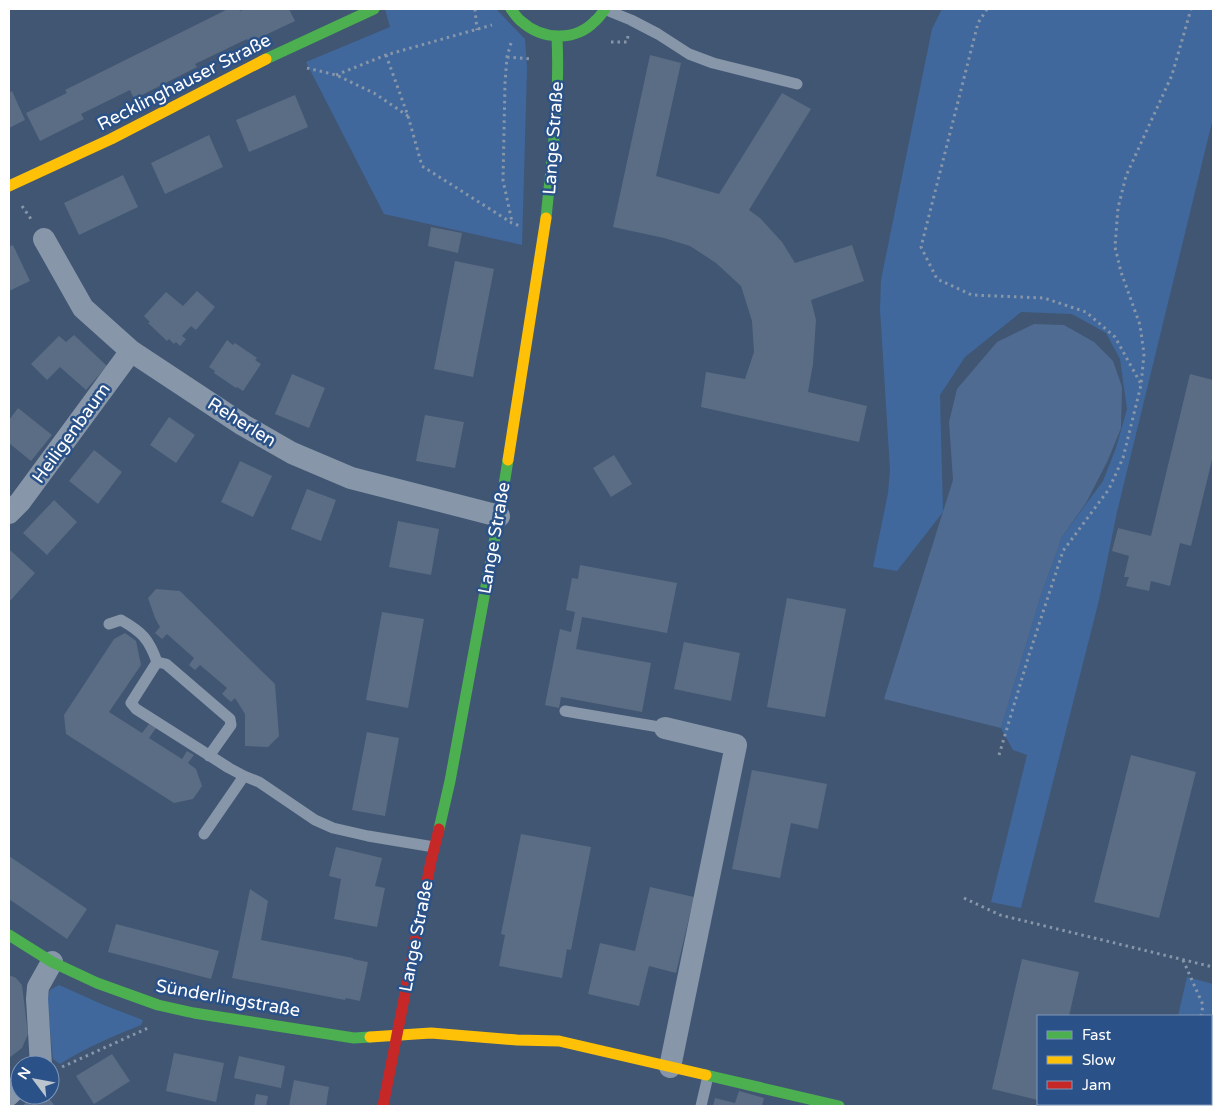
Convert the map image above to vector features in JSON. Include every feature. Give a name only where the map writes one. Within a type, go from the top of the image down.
[{"type":"street","name":"Recklinghauser Straße","points":[[9,186],[111,138],[371,9]]},
{"type":"street","points":[[514,13],[528,28],[542,34],[557,37],[574,34],[588,28],[605,9]]},
{"type":"street","name":"Lange Straße","points":[[383,1106],[434,847],[450,781],[499,516],[545,232],[556,123],[557,37]]},
{"type":"street","name":"Reherlen","points":[[44,239],[83,308],[131,350],[243,425],[292,453],[351,478],[499,516]]},
{"type":"street","name":"Heiligenbaum","points":[[9,514],[20,502],[131,350]]},
{"type":"street","points":[[665,728],[736,745],[670,1067]]},
{"type":"street","name":"Sünderlingstraße","points":[[9,935],[52,962],[97,983],[158,1005],[194,1013],[354,1038],[396,1035]]},
{"type":"street","points":[[47,1055],[37,999],[38,987],[52,962]]},
{"type":"street","points":[[396,1035],[431,1033],[517,1040],[559,1041],[839,1106]]},
{"type":"lane","points":[[605,9],[658,34],[688,54],[713,63],[797,84]]},
{"type":"lane","points":[[109,624],[121,620],[137,629],[146,638],[154,652],[157,662],[131,703],[136,709],[228,768],[259,782],[315,820],[333,828],[368,836],[434,847]]},
{"type":"lane","points":[[157,662],[166,664],[230,719],[231,725],[209,756]]},
{"type":"lane","points":[[565,711],[665,728]]},
{"type":"lane","points":[[204,834],[244,776]]},
{"type":"lane","points":[[701,1106],[708,1076]]},
{"type":"path","points":[[475,9],[477,30]]},
{"type":"path","points":[[987,9],[978,23],[921,247],[937,279],[972,296],[1044,298],[1086,312],[1115,336],[1141,385]]},
{"type":"path","points":[[999,755],[1063,551],[1109,489],[1123,458],[1141,385],[1144,354],[1140,325],[1121,272],[1115,247],[1118,208],[1126,176],[1172,75],[1191,9]]},
{"type":"path","points":[[336,75],[386,56],[477,30],[514,13]]},
{"type":"path","points":[[512,223],[503,180],[503,170],[507,57],[514,13]]},
{"type":"path","points":[[386,56],[408,116],[422,166],[512,223],[545,232]]},
{"type":"path","points":[[301,67],[336,75],[374,94],[408,116]]},
{"type":"path","points":[[9,186],[44,239]]},
{"type":"path","points":[[964,898],[1000,915],[1213,967]]},
{"type":"path","points":[[1183,960],[1203,1005],[1200,1015]]},
{"type":"path","points":[[60,1063],[152,1026],[158,1005]]},
{"type":"shaded area","points":[[385,9],[496,9],[525,39],[527,68],[522,245],[384,214],[306,62],[390,27]]},
{"type":"shaded area","points":[[942,9],[1213,9],[1213,118],[1117,512],[1099,600],[1021,908],[991,902],[1027,755],[1013,750],[1001,728],[1040,598],[1062,537],[1103,481],[1116,448],[1127,409],[1120,359],[1106,333],[1072,314],[1021,312],[965,357],[940,395],[943,512],[897,571],[873,567],[888,493],[890,470],[880,310],[881,280],[932,29]]},
{"type":"shaded area","points":[[1034,324],[1064,325],[1094,342],[1113,361],[1122,387],[1121,428],[1108,460],[1086,503],[1062,537],[1040,598],[1001,728],[884,699],[953,480],[949,422],[957,389],[997,342]]},
{"type":"shaded area","points":[[1187,977],[1213,984],[1213,1106],[1156,1106],[1212,1105],[1212,1015],[1178,1015]]},
{"type":"shaded area","points":[[59,985],[143,1020],[141,1025],[99,1043],[60,1064],[60,1055],[53,1055],[47,1002],[50,990]]},
{"type":"building","points":[[228,9],[239,9],[240,11],[245,9],[289,9],[295,21],[249,43],[247,39],[195,64],[197,67],[134,99],[130,90],[81,114],[84,119],[40,141],[26,113],[67,93],[65,90]]},
{"type":"building","points":[[650,55],[681,63],[656,176],[719,194],[782,93],[811,109],[749,210],[760,218],[782,242],[795,263],[852,245],[864,281],[811,300],[816,320],[813,364],[808,392],[867,406],[859,442],[701,407],[706,372],[745,379],[754,352],[752,321],[741,286],[716,263],[690,246],[664,238],[613,227]]},
{"type":"building","points":[[12,91],[25,120],[9,128],[9,93]]},
{"type":"building","points":[[295,95],[308,127],[249,152],[236,120]]},
{"type":"building","points":[[209,135],[223,167],[165,194],[151,163]]},
{"type":"building","points":[[123,175],[138,207],[79,235],[64,203]]},
{"type":"building","points":[[431,227],[462,233],[458,253],[428,246]]},
{"type":"building","points":[[13,245],[30,281],[9,291],[9,247]]},
{"type":"building","points":[[455,261],[494,269],[473,377],[434,369]]},
{"type":"building","points":[[197,291],[215,307],[196,330],[191,326],[182,336],[186,339],[180,346],[176,342],[174,344],[169,339],[167,341],[148,323],[150,322],[144,316],[166,292],[183,306]]},
{"type":"building","points":[[74,335],[107,366],[86,390],[60,367],[47,380],[31,364],[59,336],[66,342]]},
{"type":"building","points":[[227,340],[233,345],[235,343],[257,358],[255,360],[261,364],[243,391],[214,373],[215,371],[209,367]]},
{"type":"building","points":[[292,374],[325,388],[309,428],[275,414]]},
{"type":"building","points":[[1190,374],[1213,380],[1213,456],[1191,546],[1180,543],[1170,586],[1151,581],[1149,591],[1126,586],[1129,577],[1124,577],[1129,556],[1112,551],[1118,528],[1151,536]]},
{"type":"building","points":[[18,408],[52,435],[31,461],[9,443],[9,420]]},
{"type":"building","points":[[425,415],[464,422],[455,468],[416,461]]},
{"type":"building","points":[[169,417],[195,435],[176,463],[150,445]]},
{"type":"building","points":[[94,450],[122,472],[98,504],[69,481]]},
{"type":"building","points":[[614,455],[632,484],[611,497],[593,468]]},
{"type":"building","points":[[240,461],[272,476],[253,517],[221,502]]},
{"type":"building","points":[[307,489],[336,500],[321,541],[291,529]]},
{"type":"building","points":[[54,500],[77,522],[47,555],[23,533]]},
{"type":"building","points":[[398,521],[439,529],[431,575],[389,567]]},
{"type":"building","points":[[9,551],[35,573],[9,602]]},
{"type":"building","points":[[580,565],[677,583],[667,633],[582,617],[576,649],[651,663],[642,712],[561,697],[559,708],[545,705],[560,629],[571,632],[575,612],[566,610],[572,578],[578,579]]},
{"type":"building","points":[[156,589],[180,591],[275,684],[279,736],[268,747],[245,746],[245,714],[235,698],[231,702],[222,694],[227,688],[200,665],[195,670],[189,665],[194,658],[167,634],[162,639],[155,633],[160,627],[148,598]]},
{"type":"building","points":[[787,598],[846,609],[825,717],[767,707]]},
{"type":"building","points":[[382,612],[424,619],[408,708],[366,700]]},
{"type":"building","points":[[125,633],[136,641],[141,665],[109,712],[142,733],[149,724],[156,728],[149,738],[182,759],[187,751],[194,755],[188,763],[196,769],[202,786],[193,799],[174,803],[66,734],[64,715],[114,639]]},
{"type":"building","points":[[684,642],[740,653],[731,701],[674,689]]},
{"type":"building","points":[[367,732],[399,738],[385,816],[352,810]]},
{"type":"building","points":[[1131,755],[1196,772],[1159,918],[1094,902]]},
{"type":"building","points":[[752,770],[827,784],[818,829],[791,823],[780,878],[732,869]]},
{"type":"building","points":[[521,834],[591,847],[571,950],[567,949],[562,978],[499,966],[505,935],[501,934]]},
{"type":"building","points":[[336,847],[382,858],[375,886],[385,888],[377,927],[334,919],[341,879],[329,876]]},
{"type":"building","points":[[9,856],[87,909],[67,939],[9,899]]},
{"type":"building","points":[[650,887],[694,897],[676,973],[649,966],[639,1006],[588,994],[600,943],[635,951]]},
{"type":"building","points":[[250,889],[268,901],[261,940],[368,962],[360,1001],[346,998],[345,1000],[232,978]]},
{"type":"building","points":[[116,924],[219,951],[211,979],[108,952]]},
{"type":"building","points":[[1022,959],[1079,972],[1069,1015],[1037,1015],[1037,1100],[992,1089]]},
{"type":"building","points":[[9,975],[16,978],[22,985],[28,1034],[22,1048],[10,1055],[9,1058]]},
{"type":"building","points":[[174,1053],[224,1063],[216,1102],[166,1091]]},
{"type":"building","points":[[112,1054],[130,1081],[94,1104],[76,1076]]},
{"type":"building","points":[[239,1056],[285,1066],[281,1088],[234,1078]]},
{"type":"building","points":[[294,1080],[329,1087],[326,1106],[289,1106]]},
{"type":"building","points":[[739,1091],[764,1098],[762,1106],[713,1106],[715,1098],[735,1103]]},
{"type":"building","points":[[256,1094],[268,1096],[266,1106],[254,1106]]},
{"type":"building","points":[[54,1105],[55,1106],[22,1106]]},
{"type":"traffic: fast","points":[[266,59],[374,9]]},
{"type":"traffic: fast","points":[[511,9],[529,27],[548,35],[558,36],[578,33],[587,28],[605,9]]},
{"type":"traffic: fast","points":[[546,218],[556,105],[557,37]]},
{"type":"traffic: fast","points":[[439,829],[450,781],[508,460]]},
{"type":"traffic: fast","points":[[9,935],[52,962],[97,983],[158,1005],[194,1013],[354,1038],[370,1037]]},
{"type":"traffic: fast","points":[[706,1075],[839,1106]]},
{"type":"traffic: slow","points":[[9,186],[111,139],[266,59]]},
{"type":"traffic: slow","points":[[508,460],[546,218]]},
{"type":"traffic: slow","points":[[370,1037],[431,1033],[517,1040],[559,1041],[706,1075]]},
{"type":"traffic: jam","points":[[383,1106],[431,861],[439,829]]}]
